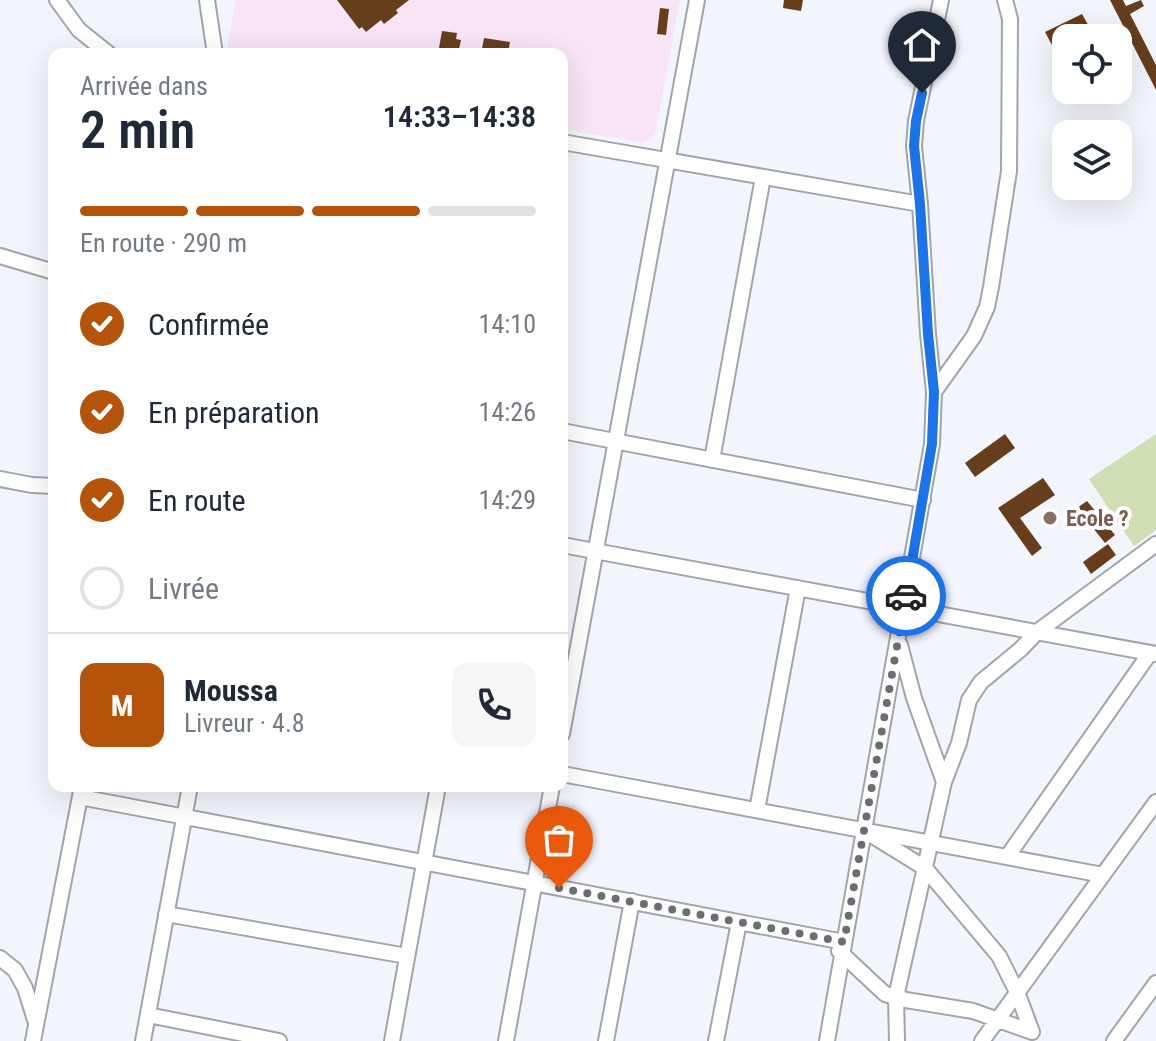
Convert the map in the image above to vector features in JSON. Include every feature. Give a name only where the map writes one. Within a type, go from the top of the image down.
[{"type":"street","points":[[57,0],[79,30],[102,48]]},
{"type":"street","points":[[207,0],[214,48]]},
{"type":"street","points":[[568,701],[697,0]]},
{"type":"street","points":[[827,1041],[932,444],[934,392],[914,146],[916,121],[941,0]]},
{"type":"street","points":[[934,392],[974,336],[987,307],[991,287],[1009,171],[1010,19],[1005,0]]},
{"type":"street","points":[[568,143],[920,204]]},
{"type":"street","points":[[712,460],[763,177]]},
{"type":"street","points":[[0,256],[48,270]]},
{"type":"street","points":[[568,432],[923,500]]},
{"type":"street","points":[[0,479],[48,486]]},
{"type":"street","points":[[897,1041],[896,997],[944,782],[959,743],[969,700],[981,682],[1037,632],[1156,544]]},
{"type":"street","points":[[568,546],[1153,653],[1007,857]]},
{"type":"street","points":[[757,810],[798,588]]},
{"type":"street","points":[[898,640],[914,698],[944,782]]},
{"type":"street","points":[[568,775],[1103,875]]},
{"type":"street","points":[[33,1041],[81,792]]},
{"type":"street","points":[[85,792],[184,817],[823,938],[843,948],[885,994],[1000,1016],[1046,1041]]},
{"type":"street","points":[[143,1041],[189,792]]},
{"type":"street","points":[[392,1041],[437,792]]},
{"type":"street","points":[[506,1041],[551,792]]},
{"type":"street","points":[[982,1041],[1156,802]]},
{"type":"street","points":[[864,830],[925,868],[999,956],[1032,1032]]},
{"type":"street","points":[[606,1041],[632,901]]},
{"type":"street","points":[[166,914],[407,956]]},
{"type":"street","points":[[716,1041],[739,922]]},
{"type":"street","points":[[0,958],[15,970],[25,988],[36,1025]]},
{"type":"street","points":[[1114,1041],[1156,983]]},
{"type":"street","points":[[148,1015],[279,1041]]},
{"type":"shaded area","points":[[236,0],[680,0],[655,135],[644,143],[568,130],[568,48],[227,48]]},
{"type":"green space","points":[[1156,434],[1156,530],[1134,546],[1089,479]]},
{"type":"building","points":[[337,0],[409,0],[384,24],[381,20],[366,32],[362,27],[359,29]]},
{"type":"building","points":[[784,0],[803,0],[801,11],[783,8]]},
{"type":"building","points":[[1110,0],[1123,0],[1126,6],[1141,0],[1144,6],[1130,14],[1156,65],[1156,90],[1132,43],[1132,24],[1122,24]]},
{"type":"building","points":[[660,8],[669,9],[666,35],[657,34]]},
{"type":"building","points":[[1082,14],[1088,24],[1061,24]]},
{"type":"building","points":[[1052,29],[1052,45],[1045,32]]},
{"type":"building","points":[[442,31],[457,33],[456,39],[461,40],[459,48],[439,48]]},
{"type":"building","points":[[484,38],[510,42],[509,48],[482,48]]},
{"type":"building","points":[[1005,434],[1015,448],[975,477],[965,463]]},
{"type":"building","points":[[1043,478],[1055,495],[1020,518],[1042,548],[1032,556],[998,508]]},
{"type":"building","points":[[1087,501],[1115,535],[1105,543],[1077,508]]},
{"type":"building","points":[[1108,544],[1116,555],[1091,574],[1083,562]]},
{"type":"way so far","points":[[559,888],[844,942],[906,596]]},
{"type":"place","name":"Ecole ?","points":[[1050,518]]},
{"type":"route","points":[[906,596],[932,444],[934,392],[914,146],[922,93]]}]
